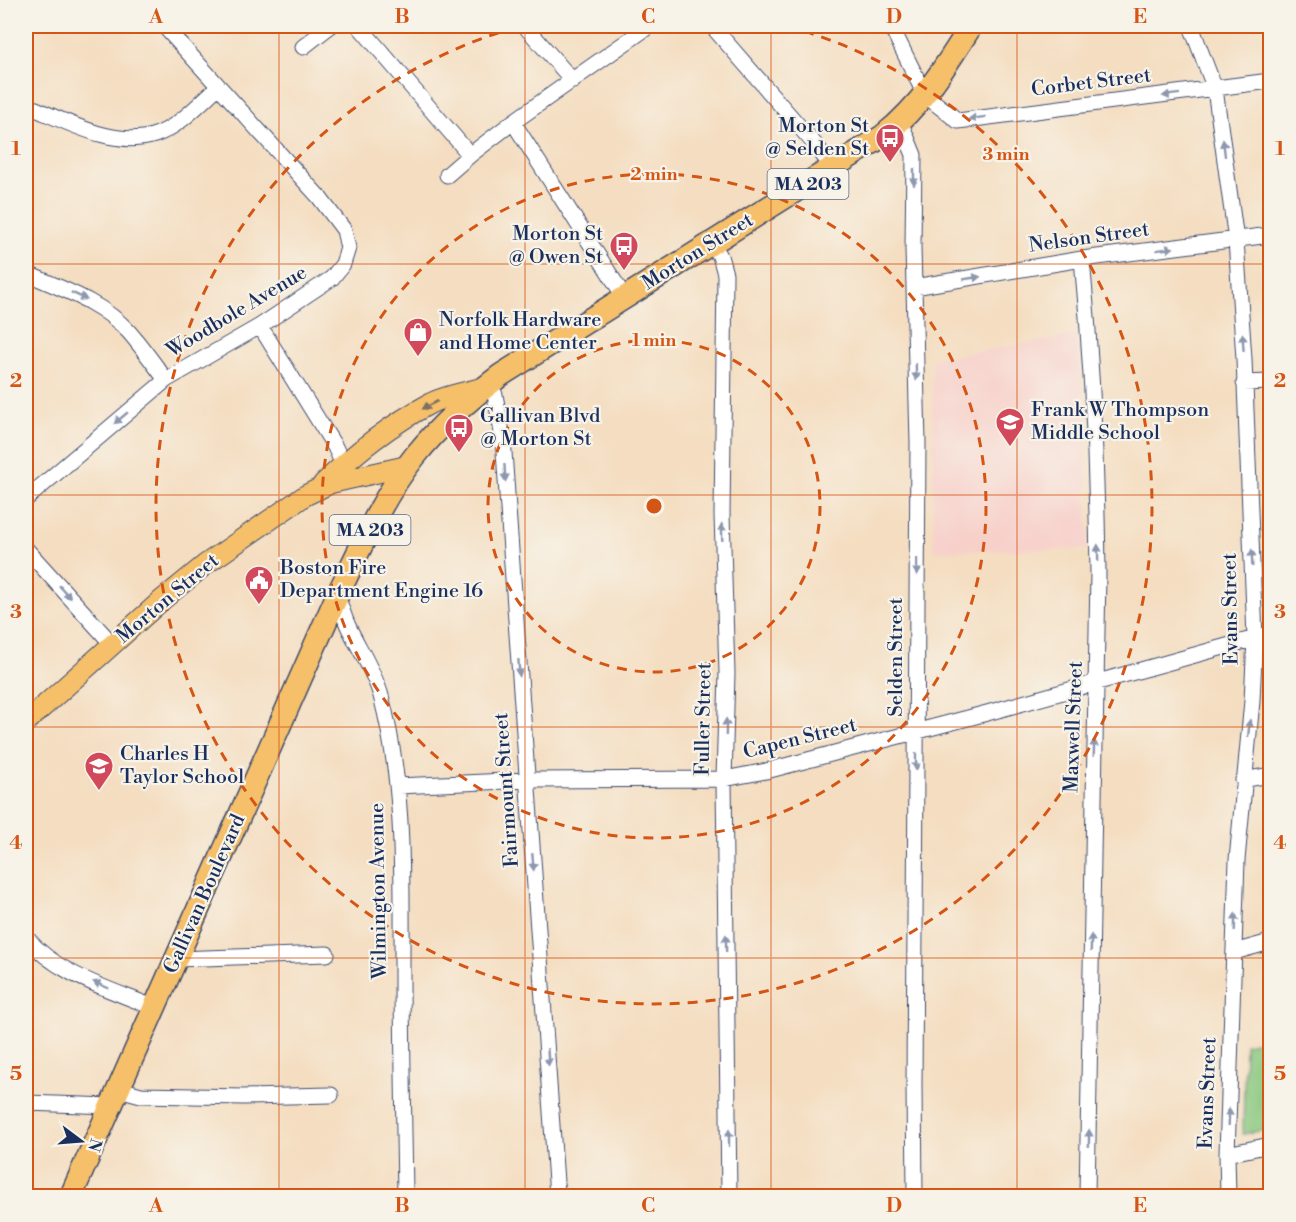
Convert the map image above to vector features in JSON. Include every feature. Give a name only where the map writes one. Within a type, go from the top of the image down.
[{"type":"highway","name":"Morton Street","points":[[407,466],[444,423],[528,357],[879,139],[925,95],[971,26]]},
{"type":"highway","name":"Gallivan Boulevard","points":[[71,1197],[337,596],[372,527],[407,466]]},
{"type":"main road","name":"Morton Street","points":[[26,722],[162,600],[206,564],[346,471],[375,439],[433,402],[490,388]]},
{"type":"main road","points":[[346,471],[407,466]]},
{"type":"street","name":"Woodbole Avenue","points":[[26,499],[166,380],[260,326],[332,278],[343,264],[348,248],[344,230],[319,197],[164,26]]},
{"type":"street","points":[[303,47],[330,26]]},
{"type":"street","points":[[359,26],[470,155]]},
{"type":"street","points":[[525,26],[573,81]]},
{"type":"street","points":[[447,175],[513,122],[649,26]]},
{"type":"street","points":[[712,26],[818,148],[832,169]]},
{"type":"street","points":[[891,26],[925,95]]},
{"type":"street","name":"Evans Street","points":[[1191,26],[1215,89],[1236,240],[1255,638],[1252,701],[1237,860],[1227,1154],[1228,1197]]},
{"type":"street","name":"Corbet Street","points":[[925,95],[957,121],[1270,81]]},
{"type":"street","points":[[26,105],[109,137],[130,139],[156,135],[177,123],[218,87]]},
{"type":"street","name":"Selden Street","points":[[900,121],[914,155],[914,287],[918,443],[915,1197]]},
{"type":"street","points":[[513,122],[625,298]]},
{"type":"street","name":"Nelson Street","points":[[914,287],[1082,259],[1270,235]]},
{"type":"street","name":"Fuller Street","points":[[713,244],[720,256],[725,274],[722,515],[727,673],[724,779],[729,1197]]},
{"type":"street","name":"Maxwell Street","points":[[1082,259],[1092,363],[1097,471],[1098,574],[1087,1197]]},
{"type":"street","points":[[26,273],[86,299],[110,315],[129,332],[166,380]]},
{"type":"street","points":[[260,326],[335,447],[346,471]]},
{"type":"street","points":[[1244,383],[1270,382]]},
{"type":"street","name":"Fairmount Street","points":[[490,388],[503,438],[557,1197]]},
{"type":"street","points":[[26,549],[113,645]]},
{"type":"street","name":"Wilmington Avenue","points":[[337,596],[347,624],[365,656],[381,694],[393,747],[398,786],[402,868],[405,1197]]},
{"type":"street","name":"Capen Street","points":[[398,786],[528,780],[724,779],[766,771],[1097,683],[1270,634]]},
{"type":"street","points":[[1243,780],[1270,776]]},
{"type":"street","points":[[26,937],[38,952],[61,968],[155,1008]]},
{"type":"street","points":[[1234,952],[1270,942]]},
{"type":"street","points":[[176,959],[327,954]]},
{"type":"street","points":[[26,1103],[141,1095],[244,1097],[331,1095]]},
{"type":"street","points":[[1227,1154],[1270,1145]]},
{"type":"shaded area","name":"Frank W Thompson Middle School","points":[[1077,335],[1086,417],[1088,549],[934,551],[932,359]]},
{"type":"green space","points":[[1270,1039],[1270,1129],[1243,1134],[1245,1044]]},
{"type":"place","name":"Morton St @ Selden St","points":[[890,164]]},
{"type":"place","name":"Morton St @ Owen St","points":[[624,272]]},
{"type":"place","name":"Norfolk Hardware and Home Center","points":[[418,358]]},
{"type":"place","name":"Frank W Thompson Middle School","points":[[1010,448]]},
{"type":"place","name":"Gallivan Blvd @ Morton St","points":[[459,454]]},
{"type":"place","name":"Boston Fire Department Engine 16","points":[[259,606]]},
{"type":"place","name":"Charles H Taylor School","points":[[99,792]]}]
